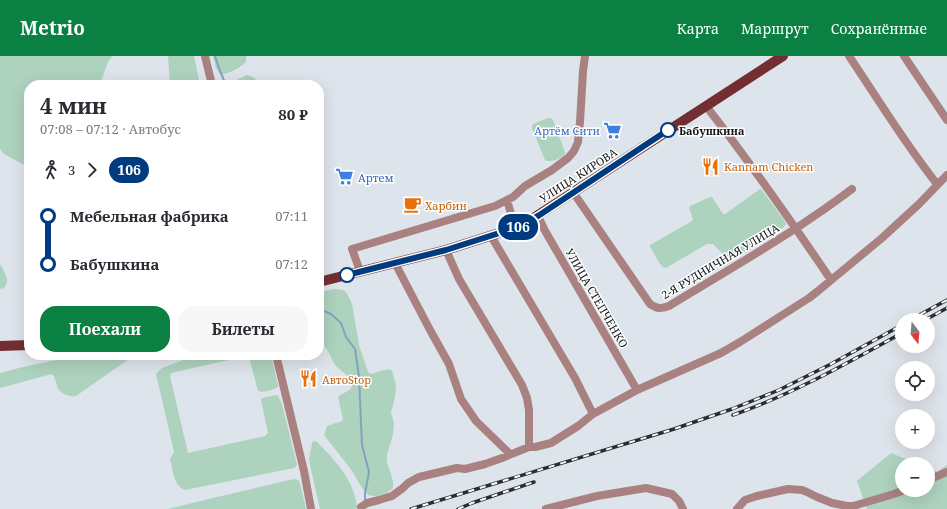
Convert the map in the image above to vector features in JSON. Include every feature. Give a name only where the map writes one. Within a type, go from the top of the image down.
[{"type":"main road","name":"УЛИЦА КИРОВА","points":[[324,281],[446,250],[515,228],[538,216],[783,56]]},
{"type":"main road","points":[[0,346],[24,345]]},
{"type":"street","points":[[205,56],[211,80]]},
{"type":"street","points":[[360,271],[352,249],[494,206],[513,197],[525,186],[552,170],[568,158],[574,151],[578,142],[582,71],[585,56]]},
{"type":"street","points":[[849,56],[918,160],[937,184]]},
{"type":"street","points":[[904,56],[947,120]]},
{"type":"street","points":[[706,106],[729,135],[796,228],[830,280]]},
{"type":"street","points":[[361,507],[367,503],[392,496],[408,483],[419,477],[457,468],[464,469],[485,464],[529,447],[551,443],[578,426],[592,414],[637,390],[721,353],[809,298],[882,238],[947,175]]},
{"type":"street","name":"2-Я РУДНИЧНАЯ УЛИЦА","points":[[573,192],[650,304],[656,308],[661,308],[669,306],[796,228],[852,189]]},
{"type":"street","points":[[507,200],[515,228]]},
{"type":"street","name":"УЛИЦА СТЕПЧЕНКО","points":[[538,216],[544,229],[637,390]]},
{"type":"street","points":[[491,236],[575,378],[592,414]]},
{"type":"street","points":[[446,250],[459,279],[522,385],[527,398],[529,410],[529,447]]},
{"type":"street","points":[[395,263],[449,364],[461,398],[476,421],[510,454]]},
{"type":"street","points":[[277,360],[299,449],[311,509]]},
{"type":"street","points":[[935,477],[947,472]]},
{"type":"street","points":[[546,509],[597,496],[646,488],[672,494],[679,501],[683,509]]},
{"type":"street","points":[[737,509],[744,500],[788,489],[802,490],[832,503],[847,506],[895,494]]},
{"type":"green space","points":[[0,56],[112,56],[107,64],[102,80],[24,80],[24,165],[4,154],[0,149]]},
{"type":"green space","points":[[168,56],[194,56],[199,80],[170,80]]},
{"type":"green space","points":[[213,56],[246,56],[246,62],[230,72],[220,74],[216,68]]},
{"type":"green space","points":[[247,75],[256,80],[236,80]]},
{"type":"green space","points":[[548,118],[553,120],[565,152],[565,154],[561,157],[550,161],[545,160],[532,128],[532,125],[535,123]]},
{"type":"green space","points":[[760,189],[784,220],[786,224],[783,228],[733,259],[724,255],[713,244],[707,244],[666,268],[660,264],[650,245],[692,221],[693,219],[689,208],[690,206],[712,197],[723,214],[725,214]]},
{"type":"green space","points":[[0,264],[6,276],[7,282],[4,288],[0,289]]},
{"type":"green space","points":[[334,289],[346,292],[352,304],[359,345],[368,372],[370,374],[389,369],[392,371],[396,385],[391,413],[394,423],[393,435],[387,454],[387,462],[393,481],[393,488],[387,493],[378,496],[368,495],[364,491],[350,468],[324,435],[327,426],[342,421],[343,419],[338,397],[351,388],[352,383],[349,377],[337,367],[324,346],[324,291]]},
{"type":"green space","points":[[128,360],[76,396],[70,396],[62,393],[52,374],[0,388],[0,373],[53,361]]},
{"type":"green space","points":[[184,360],[228,360],[171,373],[170,376],[188,453],[265,436],[268,433],[261,400],[262,398],[276,395],[282,404],[297,465],[294,468],[185,490],[181,488],[174,478],[170,459],[174,452],[156,374],[162,368]]},
{"type":"green space","points":[[250,360],[272,360],[278,387],[268,391],[258,391]]},
{"type":"green space","points":[[315,441],[331,456],[343,472],[352,489],[357,508],[320,509],[309,459],[312,442]]},
{"type":"green space","points":[[891,453],[901,457],[895,457],[895,497],[935,497],[935,471],[937,472],[947,465],[947,509],[867,509],[857,481]]},
{"type":"green space","points":[[294,479],[298,480],[300,483],[306,509],[168,509],[217,497]]},
{"type":"waterway","points":[[215,56],[224,80]]},
{"type":"waterway","points":[[324,311],[331,314],[341,323],[346,337],[355,349],[359,377],[362,445],[369,472],[365,500]]},
{"type":"railway","points":[[923,313],[947,300]]},
{"type":"railway","points":[[935,315],[947,308]]},
{"type":"railway","points":[[411,509],[674,429],[732,409],[779,390],[831,364],[895,329]]},
{"type":"railway","points":[[733,415],[798,388],[895,337]]},
{"type":"railway","points":[[458,509],[534,482]]},
{"type":"bus line","name":"106","points":[[347,275],[446,250],[515,228],[538,216],[668,130]]},
{"type":"place","name":"Артём Сити","points":[[613,130]]},
{"type":"place","name":"Бабушкина","points":[[668,130]]},
{"type":"place","name":"Kannam Chicken","points":[[711,166]]},
{"type":"place","name":"Артем","points":[[345,177]]},
{"type":"place","name":"Харбин","points":[[412,205]]},
{"type":"place","name":"АвтоStop","points":[[309,379]]}]
